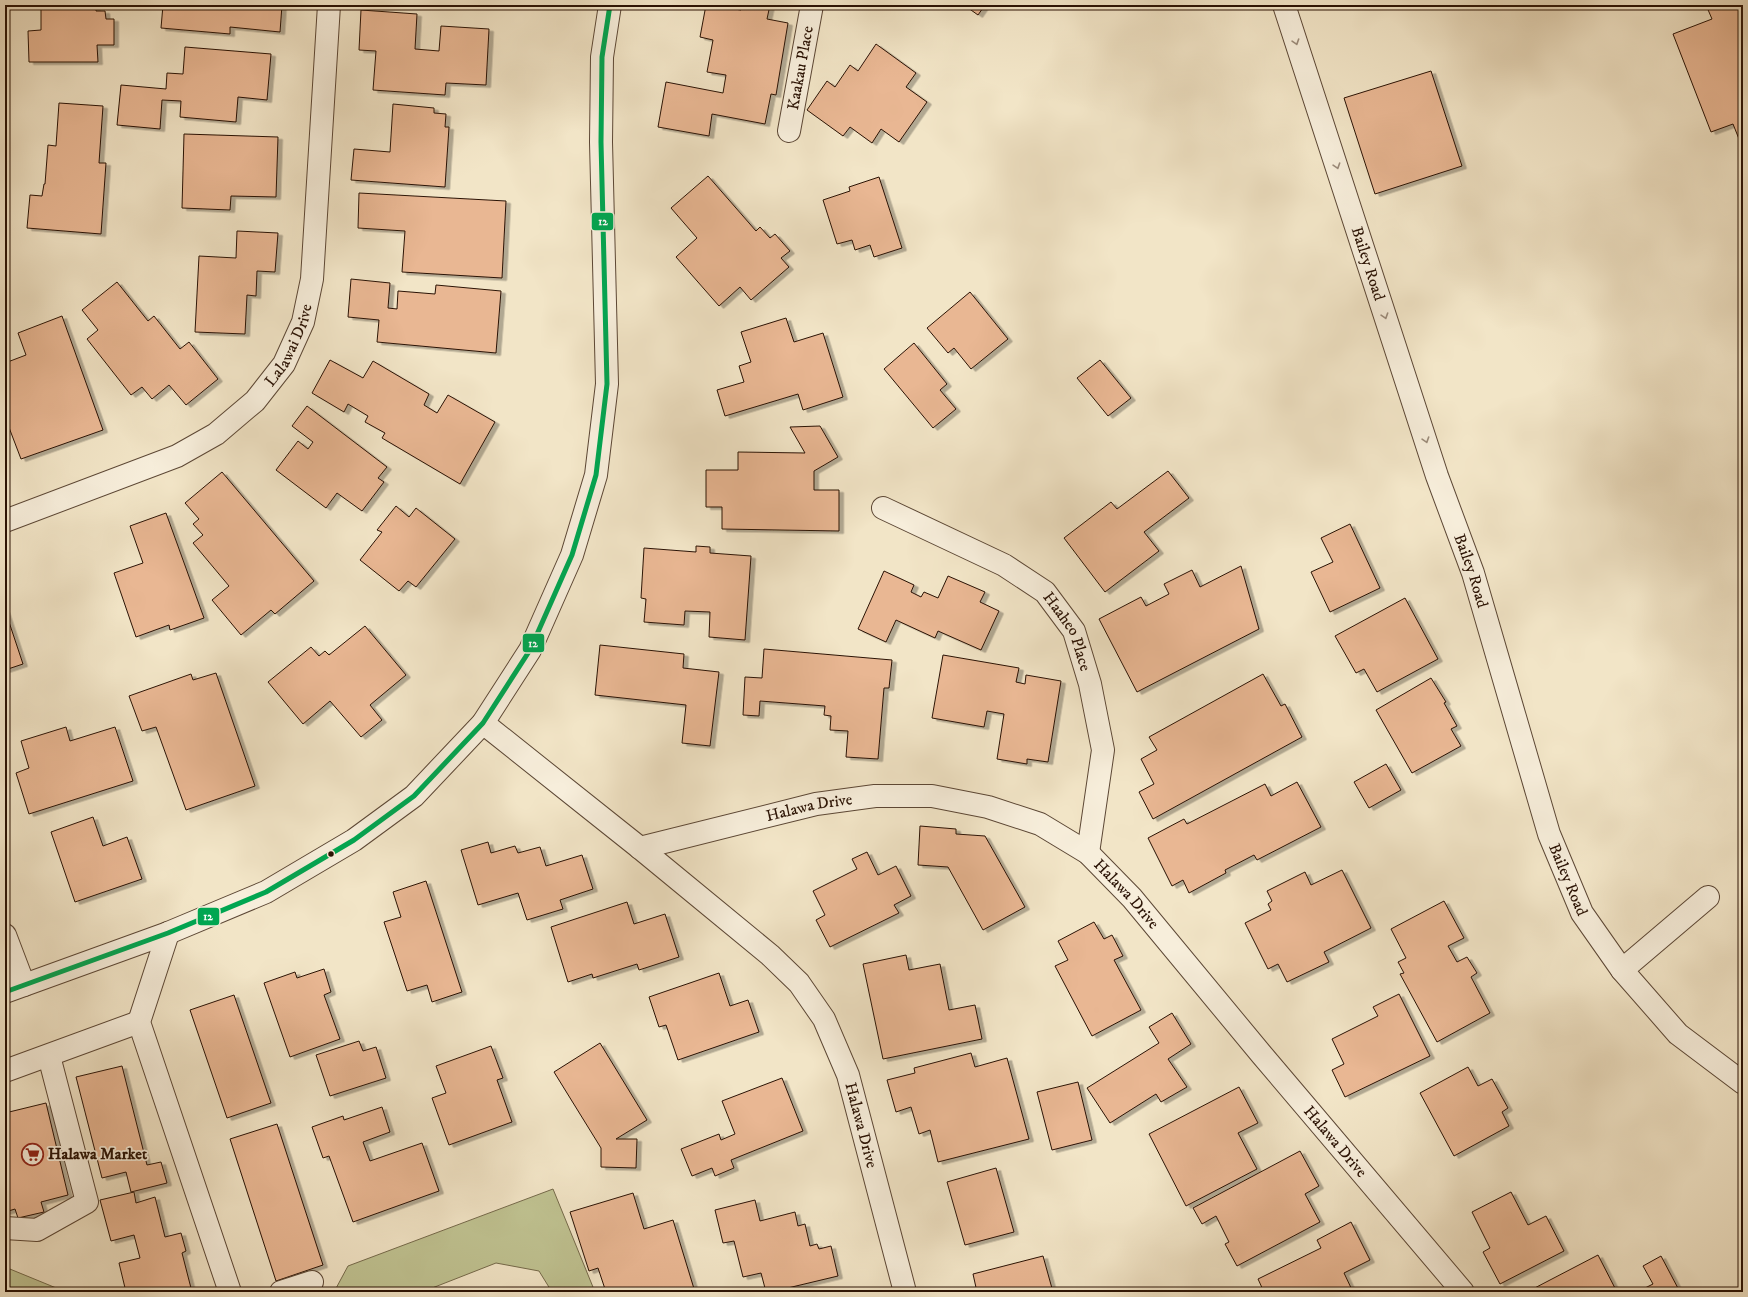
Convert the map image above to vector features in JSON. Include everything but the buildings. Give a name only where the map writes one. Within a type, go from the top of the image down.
[{"type":"street","name":"Lalawai Drive","points":[[5,521],[177,456],[216,434],[255,401],[284,364],[303,322],[312,279],[329,5]]},
{"type":"street","points":[[5,935],[14,988],[168,933],[266,892],[354,840],[414,796],[483,723],[530,650],[572,555],[596,475],[607,384],[601,142],[602,57],[610,5]]},
{"type":"street","name":"Kaakau Place","points":[[789,131],[812,5]]},
{"type":"street","name":"Bailey Road","points":[[1284,5],[1435,469],[1473,573],[1549,834],[1582,913],[1622,970],[1678,1034],[1743,1083]]},
{"type":"street","name":"Haaheo Place","points":[[883,508],[1004,565],[1045,592],[1074,631],[1090,684],[1103,750],[1088,853]]},
{"type":"street","name":"Halawa Drive","points":[[483,723],[640,848],[770,955],[799,983],[824,1019],[848,1075],[905,1292]]},
{"type":"street","name":"Halawa Drive","points":[[640,848],[816,804],[876,796],[932,796],[988,807],[1040,824],[1088,853],[1132,898],[1262,1055],[1463,1292]]},
{"type":"street","points":[[1622,970],[1708,897]]},
{"type":"street","points":[[168,933],[139,1022],[230,1292]]},
{"type":"street","points":[[5,1071],[139,1022]]},
{"type":"street","points":[[5,1228],[37,1230],[87,1202],[49,1056]]},
{"type":"street","points":[[281,1292],[312,1282]]},
{"type":"green space","points":[[553,1189],[595,1292],[552,1292],[539,1271],[496,1263],[422,1292],[334,1292],[348,1266]]},
{"type":"green space","points":[[5,1267],[66,1292],[5,1292]]},
{"type":"transit line","name":"12","points":[[5,992],[168,933],[266,892],[354,840],[414,796],[483,723],[530,650],[572,555],[596,475],[607,384],[601,142],[602,57],[610,5]]},
{"type":"place","name":"Halawa Market","points":[[32,1154]]}]
